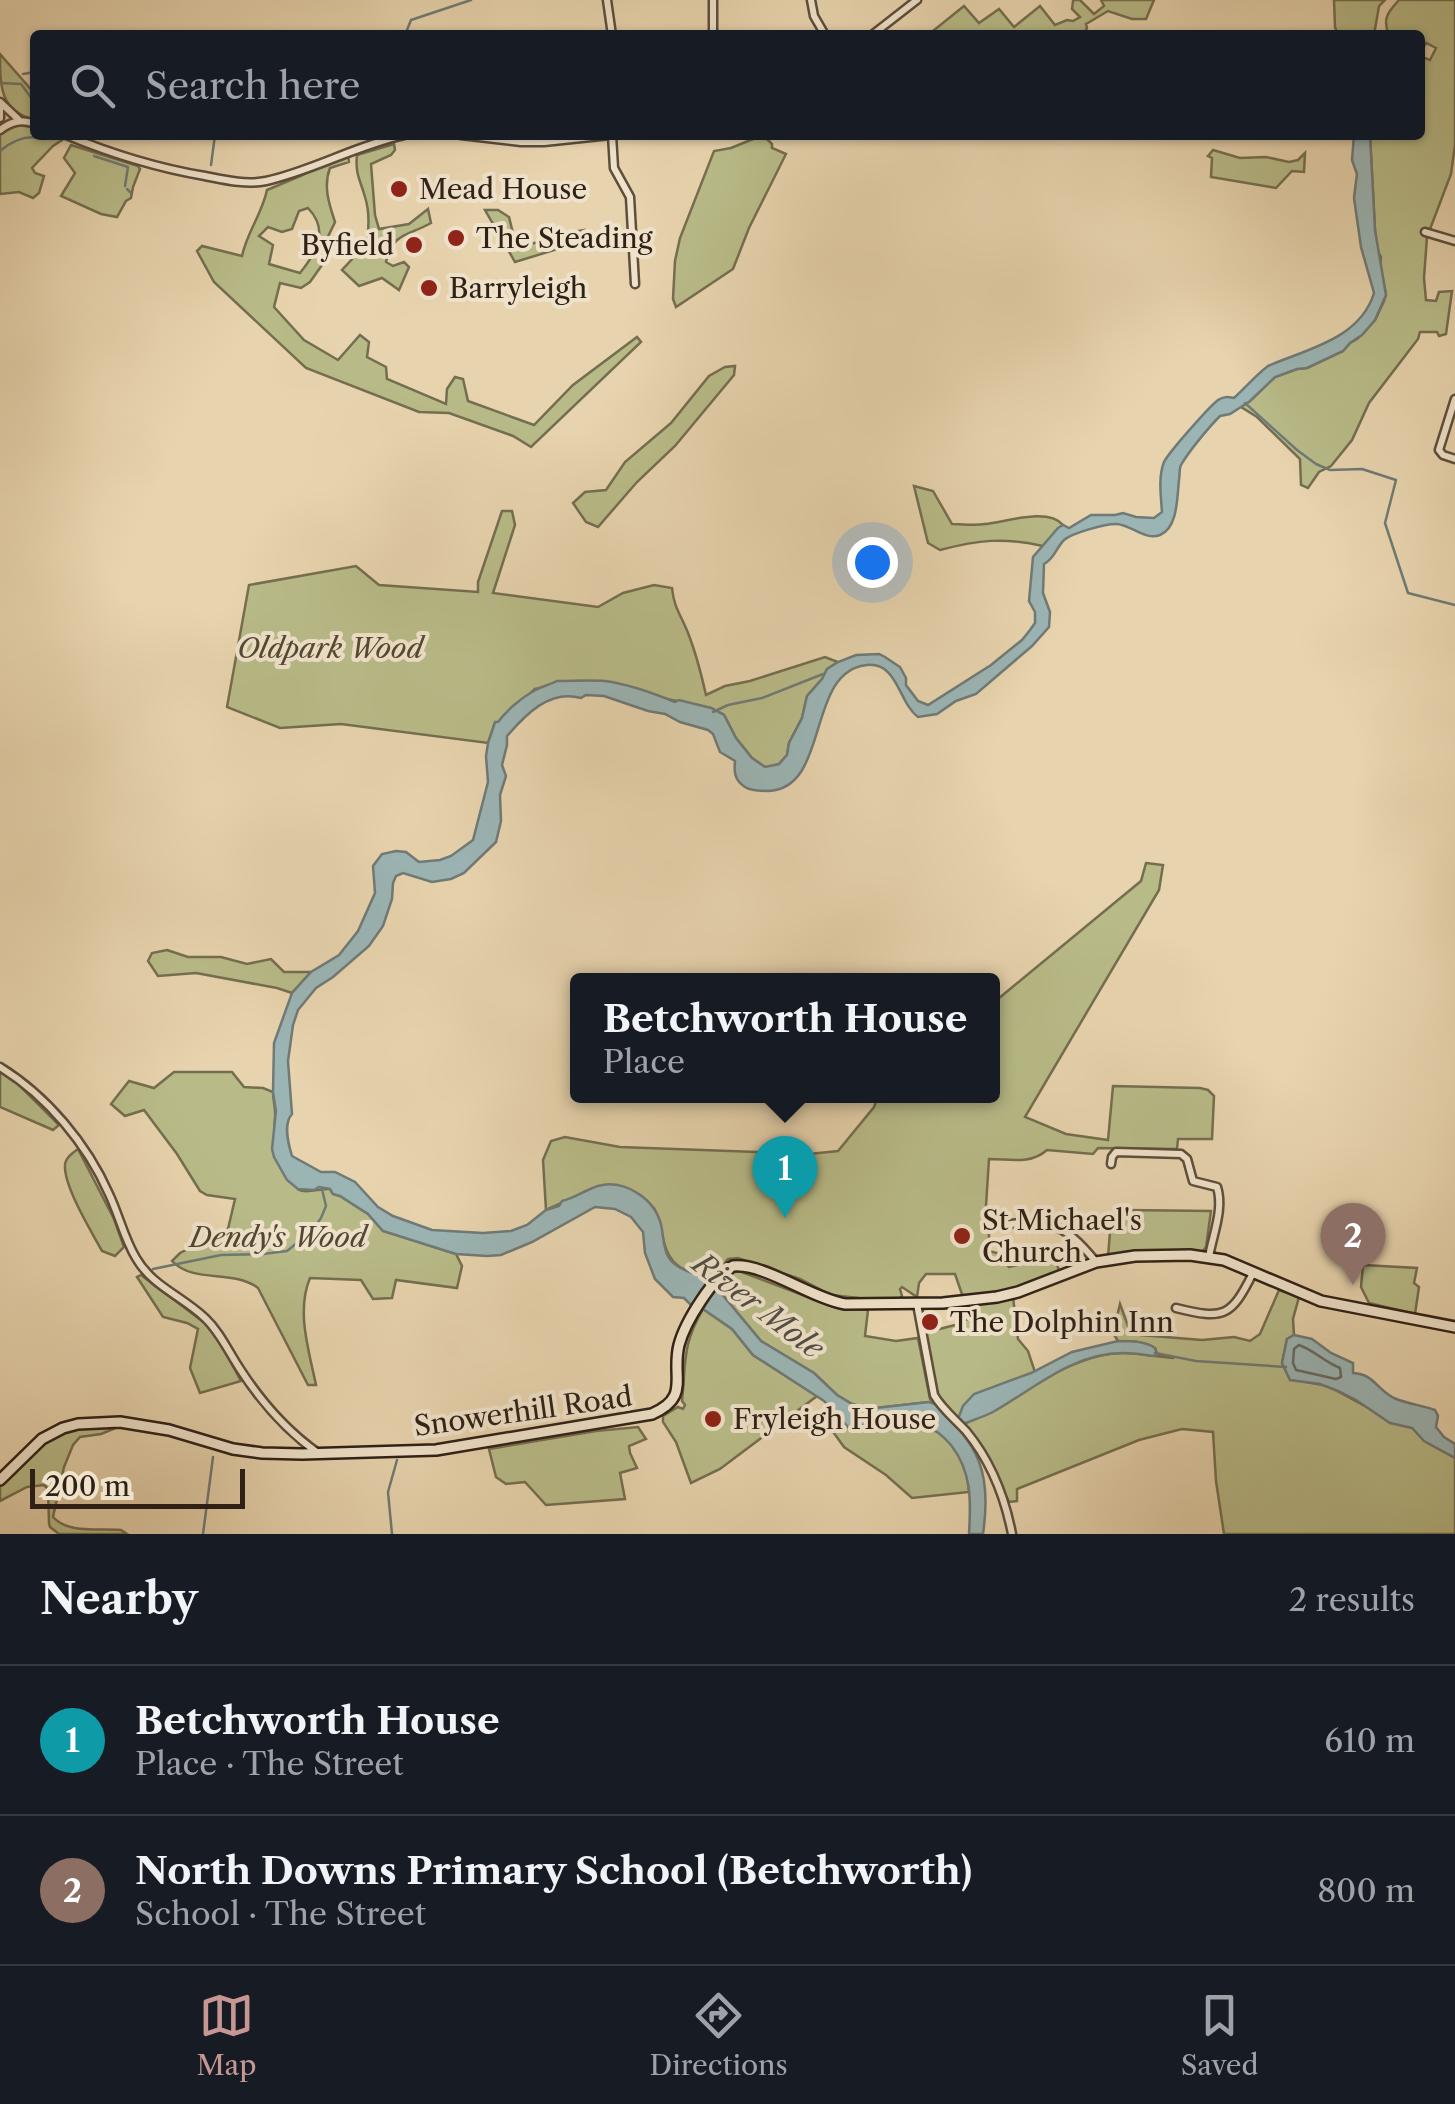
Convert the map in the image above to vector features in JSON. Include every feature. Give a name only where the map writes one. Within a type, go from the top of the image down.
[{"type":"street","points":[[608,0],[611,30]]},
{"type":"street","points":[[713,0],[713,30]]},
{"type":"street","points":[[811,0],[822,30]]},
{"type":"street","points":[[878,30],[917,0]]},
{"type":"street","points":[[0,102],[0,118]]},
{"type":"street","points":[[0,102],[19,120],[30,123]]},
{"type":"street","points":[[0,130],[19,120]]},
{"type":"street","points":[[79,140],[172,170],[236,182],[261,182],[389,140]]},
{"type":"street","points":[[504,140],[563,140]]},
{"type":"street","points":[[611,140],[614,168],[630,198],[635,284]]},
{"type":"street","points":[[1426,232],[1455,241]]},
{"type":"street","points":[[1455,399],[1439,450],[1442,455],[1455,458]]},
{"type":"street","points":[[0,1067],[48,1106],[86,1153],[110,1194],[126,1240],[143,1270],[206,1319],[258,1394],[294,1435],[319,1454]]},
{"type":"street","points":[[1111,1164],[1116,1152],[1181,1154],[1193,1181],[1218,1187],[1219,1208],[1209,1257]]},
{"type":"street","points":[[994,1226],[1034,1220],[1051,1224],[1068,1232],[1096,1262]]},
{"type":"street","points":[[1012,1534],[1002,1496],[988,1466],[968,1434],[934,1395],[917,1302],[997,1297],[1096,1262],[1135,1256],[1209,1257],[1321,1300],[1455,1326]]},
{"type":"street","name":"Snowerhill Road","points":[[0,1480],[42,1439],[78,1424],[132,1424],[169,1430],[233,1449],[319,1454],[436,1450],[652,1414],[676,1398],[678,1346],[716,1280],[733,1266],[742,1265],[830,1301],[917,1302]]},
{"type":"street","points":[[1176,1308],[1212,1315],[1225,1312],[1240,1298],[1253,1273]]},
{"type":"street","points":[[288,1454],[294,1435]]},
{"type":"green space","points":[[1080,0],[1094,14],[1104,6],[1101,0],[1154,0],[1146,19],[1108,11],[1086,24],[1086,30],[934,30],[964,6],[979,23],[999,9],[1014,27],[1040,6],[1055,25],[1080,17],[1072,9],[1073,1]]},
{"type":"green space","points":[[1334,0],[1385,0],[1379,6],[1375,30],[1335,27]]},
{"type":"green space","points":[[1399,0],[1455,0],[1455,145],[1451,174],[1427,237],[1424,278],[1426,300],[1436,301],[1439,292],[1452,291],[1446,334],[1420,332],[1369,403],[1352,440],[1308,488],[1301,485],[1300,459],[1257,417],[1241,407],[1275,377],[1307,368],[1343,351],[1375,320],[1384,301],[1370,140],[1425,140],[1425,58],[1430,60],[1436,48],[1425,45],[1425,30],[1388,30],[1387,16]]},
{"type":"green space","points":[[0,54],[30,88],[30,118],[15,111],[2,87]]},
{"type":"green space","points":[[15,125],[30,126],[30,140],[62,140],[32,168],[44,176],[39,193],[33,198],[19,192],[0,194],[0,134]]},
{"type":"green space","points":[[751,140],[768,140],[772,148],[786,154],[733,269],[676,307],[675,261],[680,238],[714,151]]},
{"type":"green space","points":[[394,144],[391,155],[371,164],[379,229],[409,224],[428,209],[431,223],[402,236],[389,252],[386,262],[393,266],[404,262],[409,267],[399,290],[382,278],[359,286],[342,270],[365,249],[367,236],[368,209],[357,172],[357,155]]},
{"type":"green space","points":[[71,145],[140,169],[131,198],[117,217],[61,196],[75,173],[64,158]]},
{"type":"green space","points":[[1213,150],[1240,158],[1266,157],[1289,162],[1305,153],[1304,172],[1292,171],[1276,188],[1211,177],[1212,158],[1208,156]]},
{"type":"green space","points":[[348,156],[349,162],[330,168],[328,175],[335,222],[326,242],[327,258],[301,288],[280,283],[274,307],[304,340],[338,360],[360,335],[369,342],[367,357],[386,367],[387,379],[446,404],[447,389],[455,377],[463,379],[468,401],[534,425],[573,385],[637,337],[641,342],[531,447],[513,436],[449,413],[419,412],[306,368],[214,282],[197,251],[202,246],[242,256],[267,190]],"holes":[[[308,208],[315,217],[318,242],[300,273],[269,264],[273,245],[259,236],[268,227],[282,232],[292,229],[299,211]]]},
{"type":"green space","points":[[485,210],[498,210],[509,217],[517,249],[547,236],[585,230],[587,240],[515,262]]},
{"type":"green space","points":[[735,366],[734,375],[675,446],[598,527],[586,522],[573,503],[585,492],[606,490],[625,462],[671,423],[709,376]]},
{"type":"green space","points":[[914,486],[933,491],[952,524],[981,525],[1037,516],[1063,525],[1043,546],[991,541],[940,550],[928,543]]},
{"type":"green space","name":"Oldpark Wood","points":[[502,511],[512,511],[515,525],[493,593],[598,607],[623,593],[654,585],[672,588],[706,695],[825,657],[838,662],[827,669],[807,696],[787,755],[779,764],[765,767],[736,738],[724,715],[711,708],[578,681],[535,689],[495,723],[488,743],[341,724],[280,728],[227,707],[249,585],[356,566],[379,585],[478,592]]},
{"type":"green space","points":[[1146,863],[1163,865],[1159,890],[1025,1117],[1066,1134],[1108,1140],[1113,1086],[1200,1088],[1214,1096],[1212,1139],[1178,1139],[1177,1149],[1098,1148],[1093,1154],[1047,1150],[1027,1159],[989,1159],[989,1251],[997,1253],[1009,1267],[1036,1259],[1055,1260],[1058,1273],[1010,1290],[963,1297],[955,1274],[926,1274],[919,1283],[917,1297],[902,1287],[900,1298],[859,1301],[831,1295],[800,1279],[738,1258],[728,1259],[710,1281],[687,1271],[669,1255],[654,1208],[568,1200],[546,1210],[543,1160],[551,1141],[565,1137],[620,1147],[809,1154],[838,1151],[875,1103],[1000,1103],[1000,997],[1141,881]]},
{"type":"green space","points":[[167,950],[188,957],[221,957],[247,964],[271,959],[284,972],[311,972],[292,993],[196,973],[158,976],[148,961],[152,953]]},
{"type":"green space","points":[[0,1072],[16,1082],[59,1125],[53,1130],[0,1107]]},
{"type":"green space","name":"Dendy's Wood","points":[[174,1072],[232,1072],[244,1087],[273,1092],[276,1153],[286,1177],[302,1191],[330,1189],[368,1214],[383,1231],[456,1254],[462,1266],[457,1288],[396,1280],[392,1298],[373,1299],[361,1280],[310,1278],[304,1317],[316,1385],[308,1385],[258,1288],[237,1279],[191,1272],[172,1261],[228,1229],[235,1199],[200,1191],[144,1110],[125,1116],[111,1104],[129,1081],[154,1088]]},
{"type":"green space","points":[[78,1149],[124,1247],[115,1256],[102,1251],[66,1177],[68,1157]]},
{"type":"green space","points":[[1125,1210],[1211,1211],[1206,1247],[1202,1252],[1108,1257],[1110,1232],[1121,1231]]},
{"type":"green space","points":[[1363,1265],[1417,1268],[1415,1314],[1369,1303],[1361,1287]]},
{"type":"green space","points":[[739,1271],[834,1307],[868,1310],[865,1336],[896,1341],[918,1338],[930,1399],[935,1404],[867,1409],[837,1395],[814,1373],[761,1341],[716,1287],[729,1273]]},
{"type":"green space","points":[[141,1275],[206,1324],[241,1381],[200,1393],[190,1368],[198,1329],[163,1317],[137,1277]]},
{"type":"green space","points":[[1279,1290],[1299,1297],[1293,1319],[1294,1335],[1287,1339],[1282,1363],[1290,1379],[1328,1386],[1365,1406],[1402,1416],[1404,1411],[1413,1410],[1422,1438],[1455,1458],[1455,1534],[1224,1534],[1213,1432],[1182,1429],[1139,1440],[1017,1489],[1017,1501],[1009,1502],[963,1424],[1084,1360],[1121,1353],[1174,1358],[1157,1354],[1147,1344],[1118,1341],[1113,1333],[1120,1304],[1128,1326],[1141,1331],[1141,1335],[1202,1340],[1234,1337],[1250,1341],[1260,1334]]},
{"type":"green space","points":[[1013,1297],[1018,1339],[1028,1351],[1035,1372],[980,1394],[958,1419],[938,1397],[924,1333],[972,1317],[970,1304]]},
{"type":"green space","points":[[703,1309],[732,1329],[753,1355],[817,1396],[720,1469],[691,1483],[663,1416],[685,1405],[682,1401],[686,1354]]},
{"type":"green space","points":[[833,1412],[848,1427],[900,1423],[935,1430],[960,1456],[967,1471],[969,1492],[912,1498],[844,1447],[826,1422]]},
{"type":"green space","points":[[79,1427],[118,1427],[80,1437],[73,1445],[53,1517],[75,1528],[121,1530],[127,1534],[59,1534],[50,1527],[48,1489],[44,1485],[27,1487],[0,1501],[0,1485],[43,1442],[58,1432]]},
{"type":"green space","points":[[638,1427],[646,1439],[629,1446],[637,1468],[620,1473],[625,1499],[546,1505],[525,1482],[506,1484],[496,1477],[489,1449],[596,1431]]},
{"type":"water","points":[[1354,140],[1370,140],[1375,230],[1386,295],[1375,320],[1343,351],[1307,368],[1275,377],[1250,401],[1220,416],[1181,465],[1176,511],[1166,531],[1149,536],[1111,524],[1064,540],[1044,564],[1043,593],[1050,612],[1049,627],[976,694],[937,714],[918,717],[885,670],[867,665],[848,672],[834,687],[801,771],[788,785],[768,791],[741,784],[735,761],[720,752],[708,730],[604,696],[549,700],[507,736],[502,765],[506,776],[500,795],[501,821],[496,842],[464,873],[451,879],[432,882],[403,873],[396,876],[383,926],[369,946],[316,988],[298,1010],[288,1061],[292,1114],[287,1134],[292,1156],[321,1172],[335,1172],[355,1182],[378,1207],[432,1230],[511,1231],[593,1188],[626,1188],[656,1212],[669,1258],[682,1269],[710,1281],[693,1307],[684,1298],[673,1297],[655,1279],[645,1253],[643,1232],[631,1217],[615,1209],[595,1207],[501,1255],[456,1254],[383,1231],[368,1214],[330,1189],[298,1189],[287,1180],[272,1149],[276,1111],[274,1043],[292,993],[311,972],[339,955],[358,931],[375,893],[373,866],[382,854],[406,852],[419,862],[440,860],[473,840],[488,782],[486,756],[495,722],[527,695],[557,681],[614,682],[724,715],[736,738],[765,767],[779,764],[787,755],[807,696],[827,669],[838,662],[856,655],[879,654],[900,667],[906,685],[918,701],[928,705],[991,665],[1022,640],[1035,623],[1029,601],[1033,557],[1058,528],[1069,528],[1091,515],[1123,513],[1154,518],[1162,512],[1160,480],[1164,462],[1213,404],[1222,398],[1234,398],[1268,366],[1345,332],[1367,309],[1374,293],[1361,247],[1354,198],[1357,174],[1352,160]]},
{"type":"water","points":[[716,1287],[761,1341],[814,1373],[852,1404],[867,1409],[935,1404],[962,1433],[979,1462],[985,1493],[983,1534],[969,1534],[966,1476],[958,1455],[943,1436],[930,1428],[907,1424],[848,1427],[824,1401],[753,1355],[732,1329],[703,1309]]},
{"type":"water","points":[[1294,1335],[1312,1339],[1353,1363],[1353,1373],[1366,1376],[1394,1398],[1435,1410],[1436,1427],[1455,1444],[1455,1458],[1424,1441],[1412,1428],[1390,1423],[1338,1391],[1290,1380],[1282,1363],[1287,1339]]},
{"type":"water","points":[[1118,1341],[1147,1344],[1157,1354],[1123,1353],[1087,1359],[1054,1374],[989,1414],[963,1424],[958,1419],[974,1394],[1031,1373],[1072,1352]]},
{"type":"waterway","points":[[407,30],[411,20],[471,0]]},
{"type":"waterway","points":[[23,74],[30,73]]},
{"type":"waterway","points":[[1,83],[21,84],[30,96]]},
{"type":"waterway","points":[[0,151],[30,137]]},
{"type":"waterway","points":[[211,165],[214,140]]},
{"type":"waterway","points":[[94,156],[128,167],[125,186]]},
{"type":"waterway","points":[[127,189],[131,193]]},
{"type":"waterway","points":[[1245,403],[1316,464],[1330,470],[1362,469],[1396,480],[1385,523],[1408,593],[1455,605]]},
{"type":"waterway","points":[[713,712],[823,674]]},
{"type":"waterway","points":[[153,1269],[221,1255],[287,1251],[312,1231],[321,1218],[326,1206],[322,1189]]},
{"type":"waterway","points":[[1155,1353],[1196,1361],[1286,1367]]},
{"type":"waterway","points":[[203,1534],[213,1457]]},
{"type":"waterway","points":[[392,1534],[388,1492],[397,1460]]},
{"type":"place","name":"Mead House","points":[[399,189]]},
{"type":"place","name":"The Steading","points":[[456,238]]},
{"type":"place","name":"Byfield","points":[[414,245]]},
{"type":"place","name":"Barryleigh","points":[[429,288]]},
{"type":"place","name":"Betchworth House","points":[[785,1218]]},
{"type":"place","name":"St Michael's Church","points":[[962,1236]]},
{"type":"place","name":"North Downs Primary School (Betchworth)","points":[[1353,1285]]},
{"type":"place","name":"The Dolphin Inn","points":[[930,1322]]},
{"type":"place","name":"Fryleigh House","points":[[713,1419]]},
{"type":"water label","name":"River Mole","points":[[758,1306]]}]
